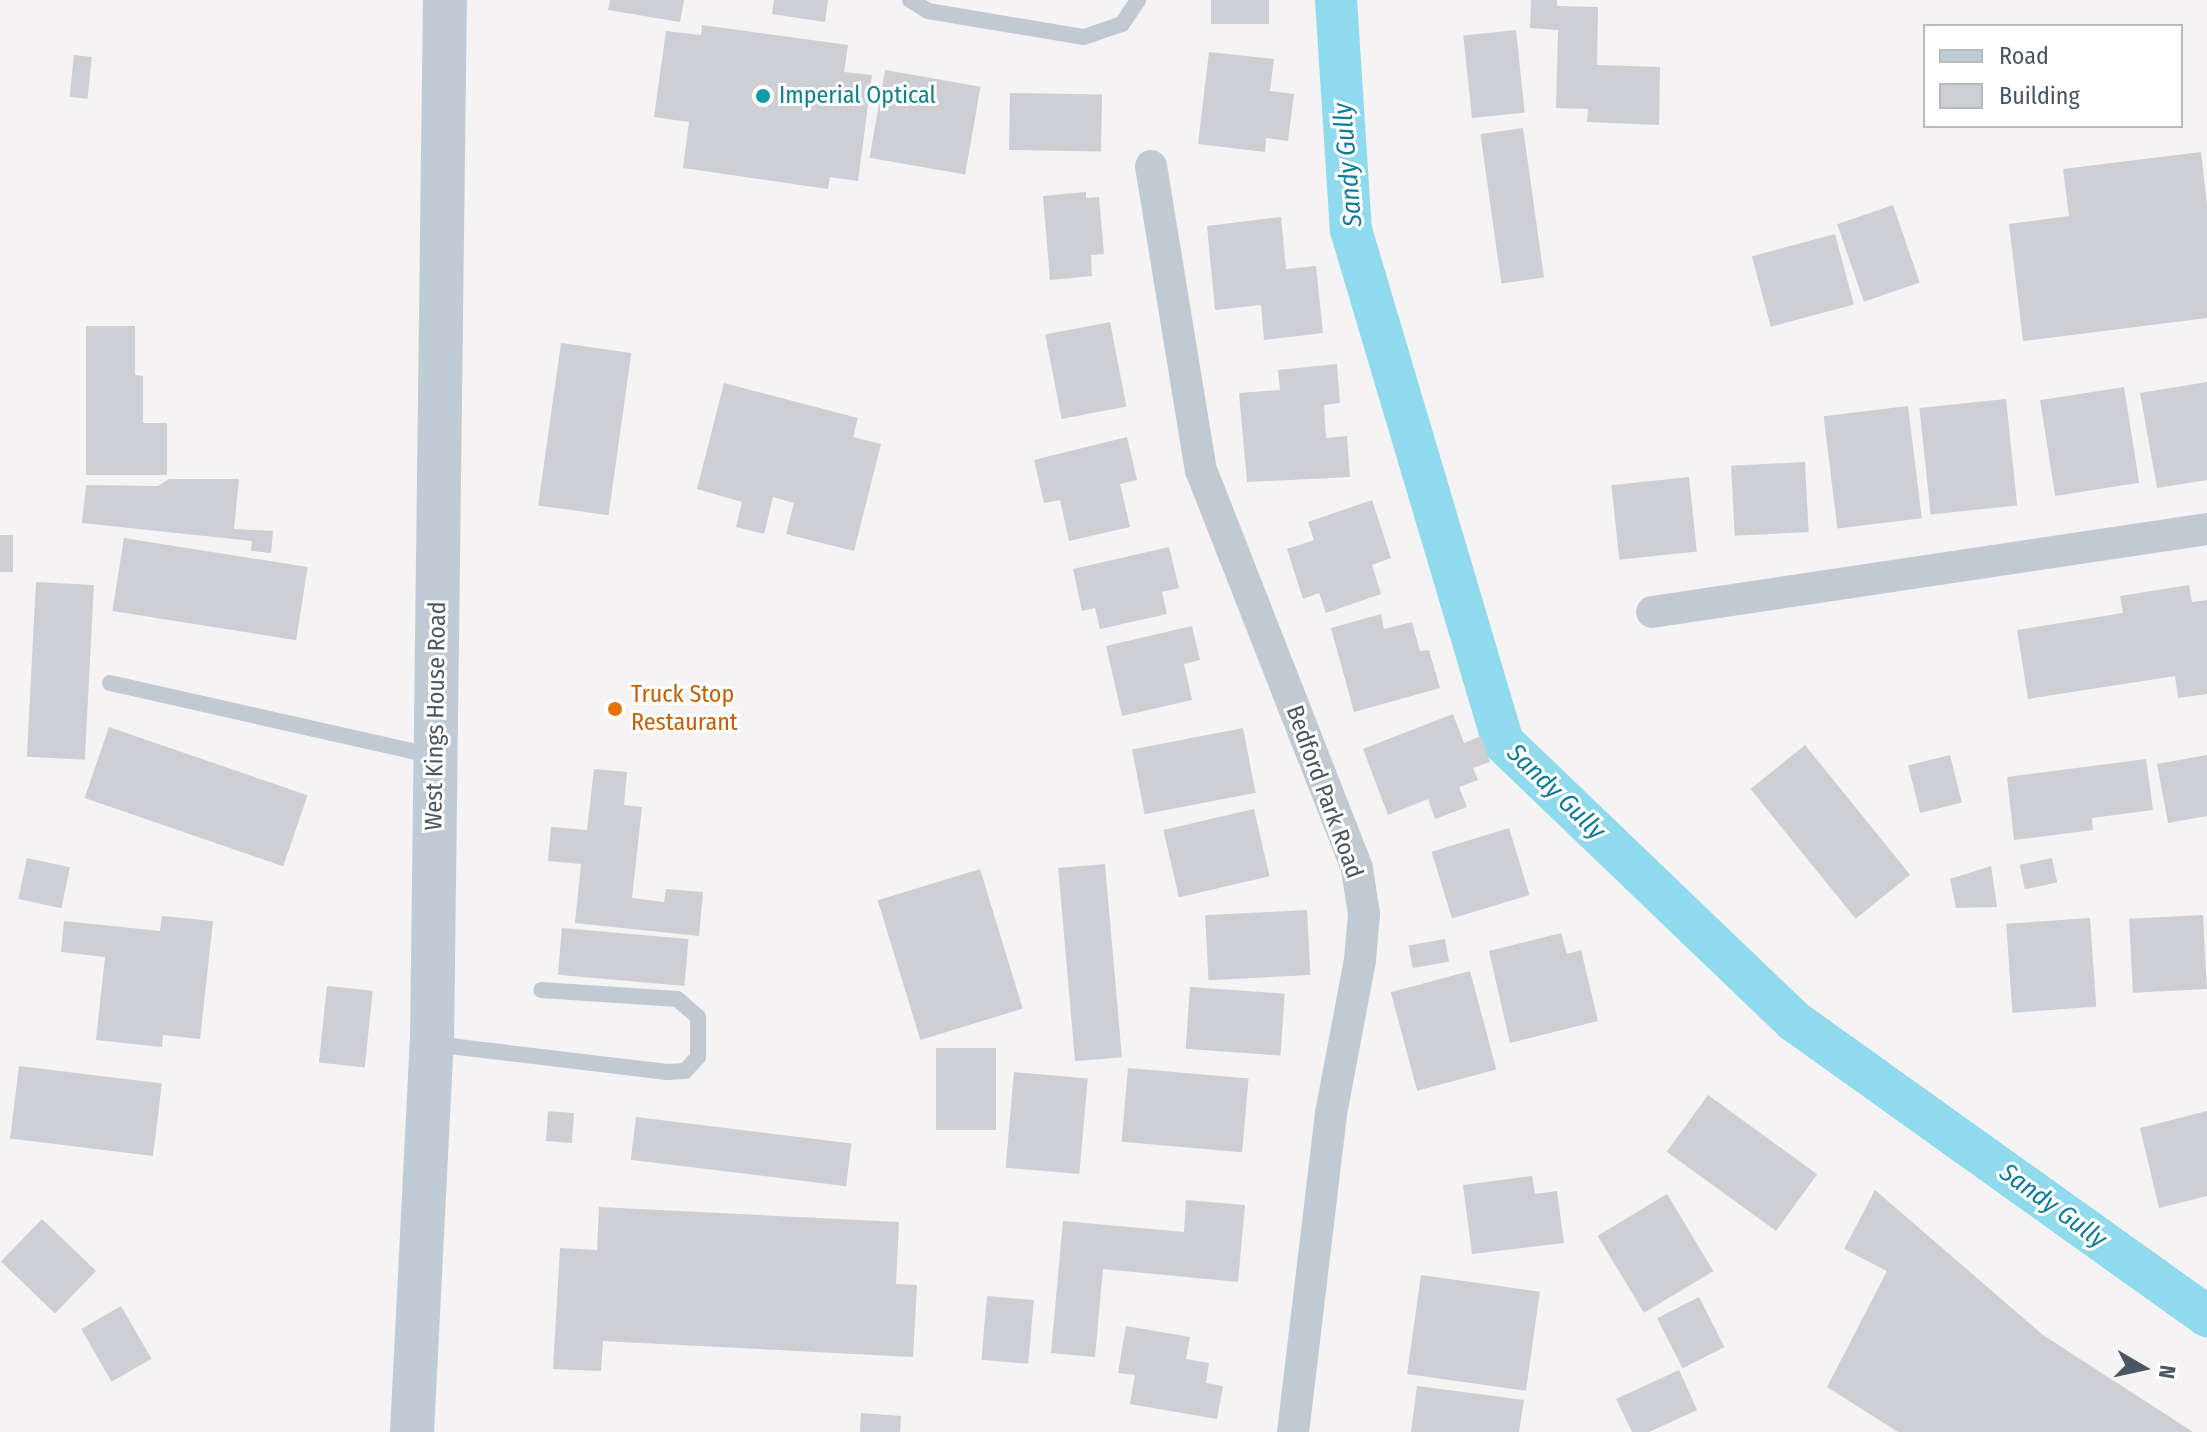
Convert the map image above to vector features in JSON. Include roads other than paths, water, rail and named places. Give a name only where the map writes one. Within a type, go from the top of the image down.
[{"type":"main road","name":"West Kings House Road","points":[[412,1432],[432,1043],[445,0]]},
{"type":"street","name":"Bedford Park Road","points":[[1151,166],[1201,470],[1357,869],[1364,914],[1360,960],[1331,1114],[1293,1432]]},
{"type":"street","points":[[1652,612],[2207,529]]},
{"type":"lane","points":[[910,0],[928,11],[1084,37],[1122,24],[1138,0]]},
{"type":"lane","points":[[110,683],[435,757]]},
{"type":"lane","points":[[432,1043],[667,1072],[685,1071],[698,1057],[698,1017],[677,999],[541,990]]},
{"type":"waterway","name":"Sandy Gully","points":[[1336,0],[1351,230],[1503,742],[1794,1021],[2207,1316]]},
{"type":"place","name":"Imperial Optical","points":[[763,96]]},
{"type":"place","name":"Truck Stop Restaurant","points":[[615,709]]}]
